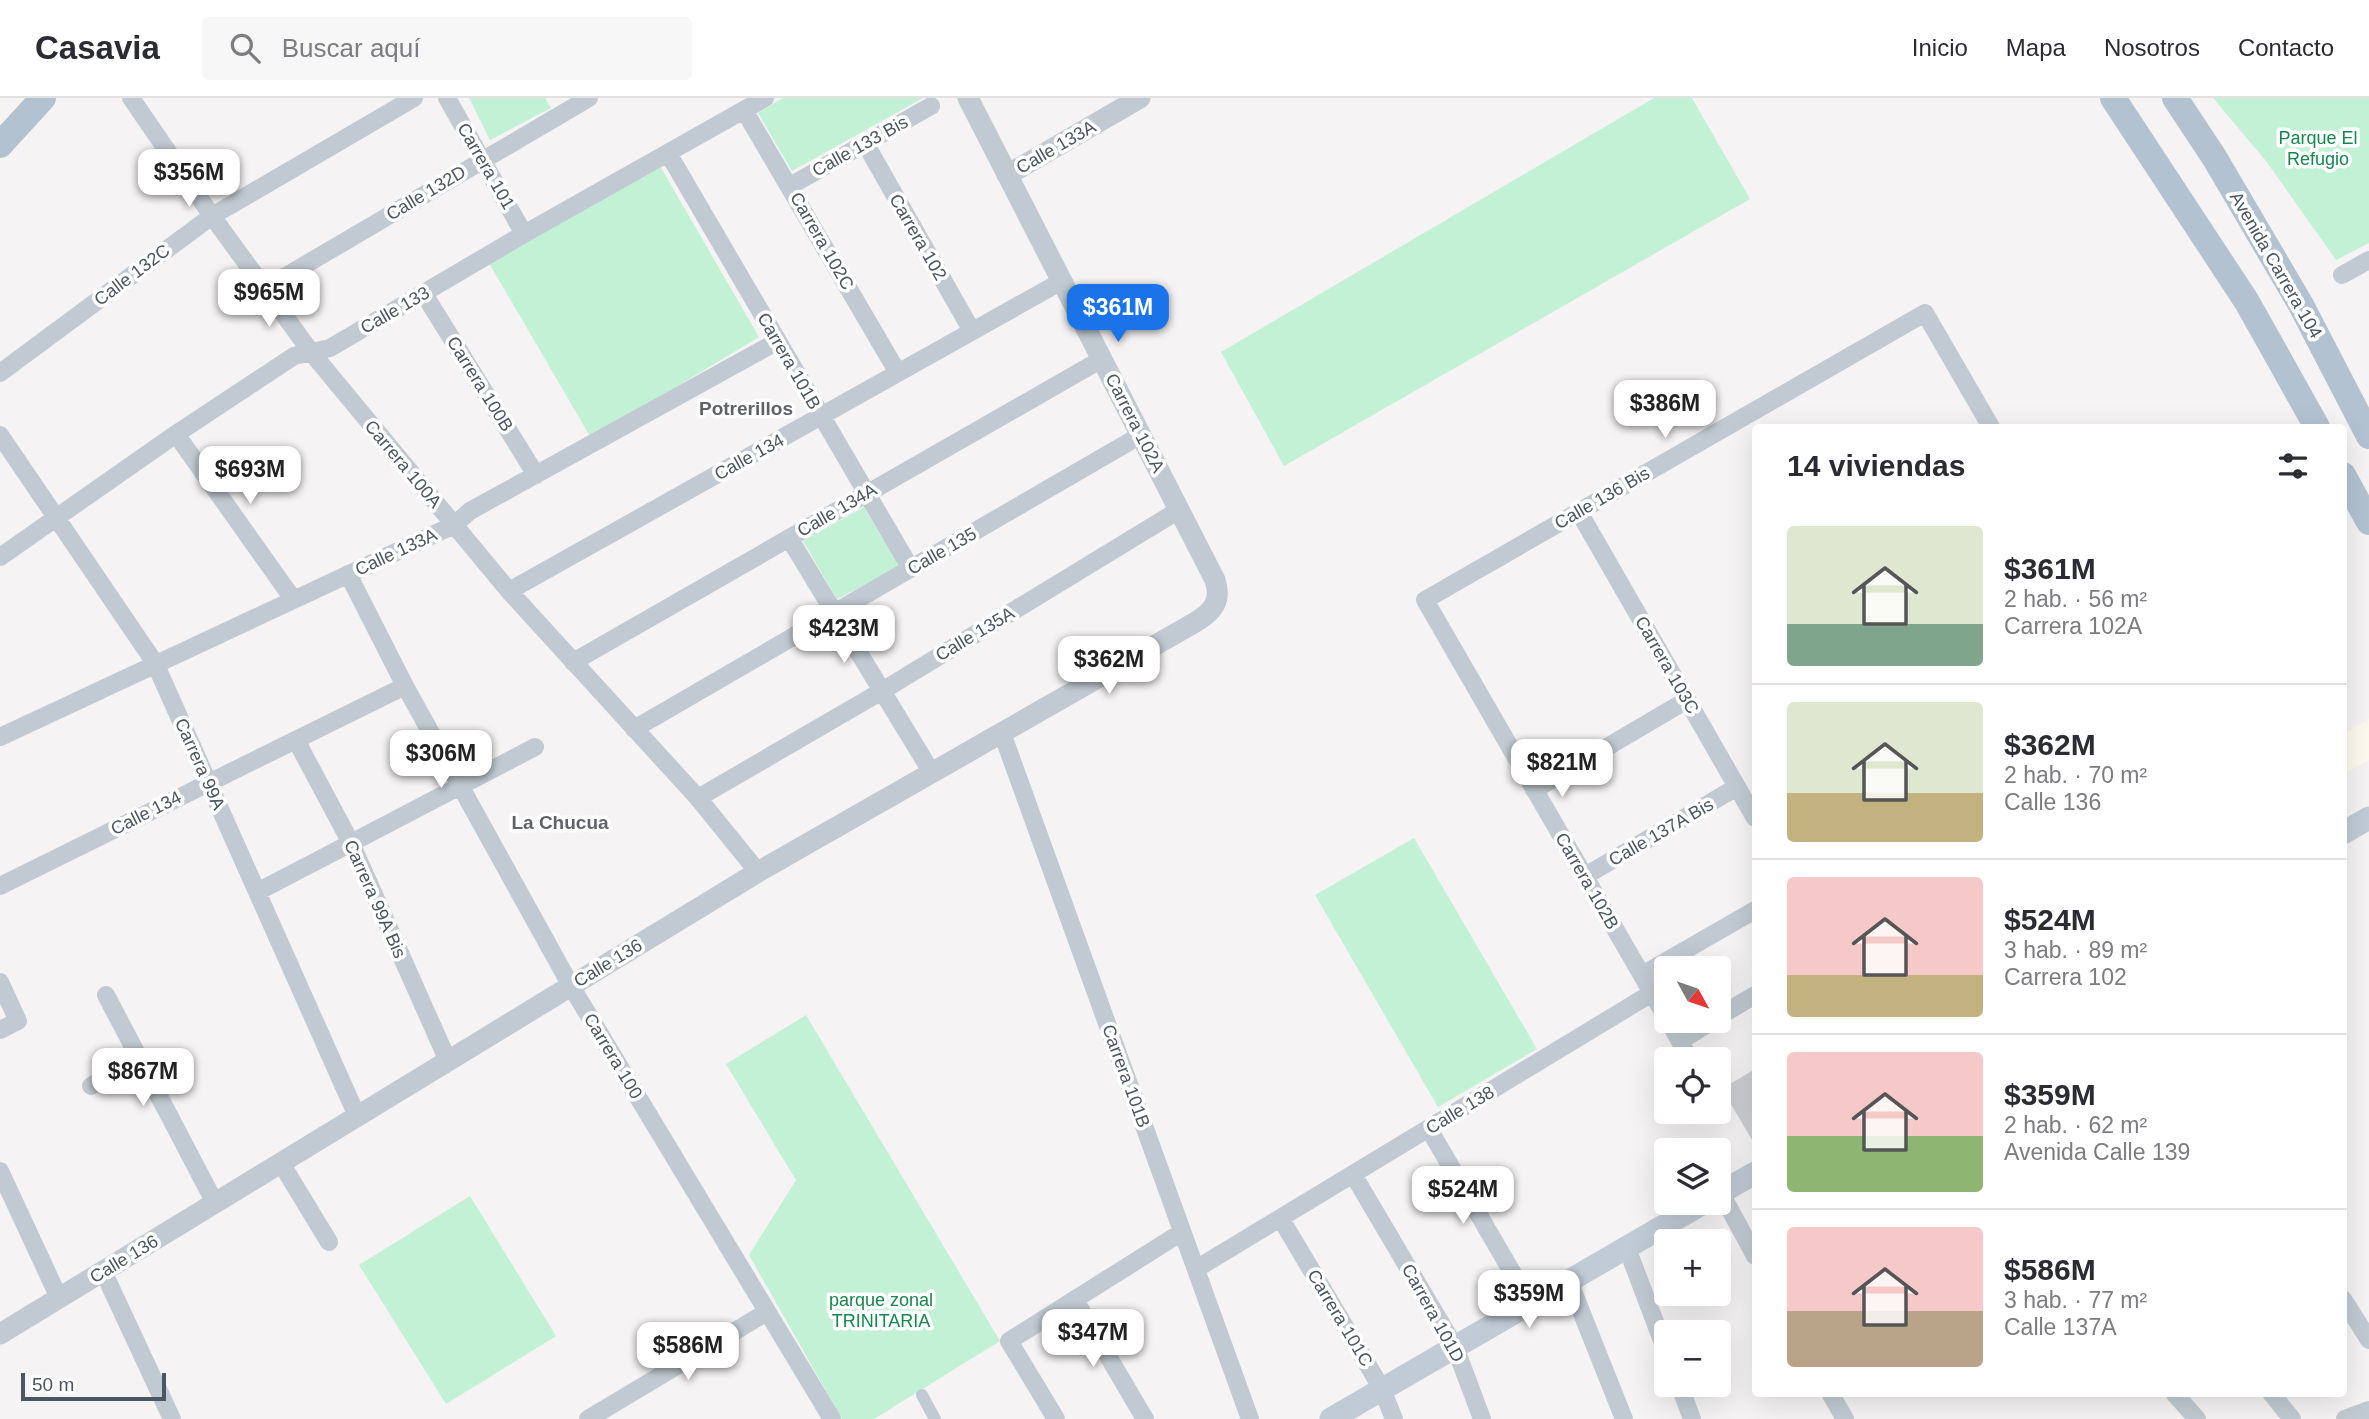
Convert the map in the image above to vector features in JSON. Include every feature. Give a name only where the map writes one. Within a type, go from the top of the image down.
[{"type":"main road","points":[[0,145],[43,98]]},
{"type":"main road","points":[[2113,98],[2247,302],[2315,424]]},
{"type":"main road","name":"Avenida Carrera 104","points":[[2175,98],[2214,157],[2301,305],[2369,436]]},
{"type":"main road","points":[[2347,482],[2369,522]]},
{"type":"main road","points":[[2347,831],[2369,818]]},
{"type":"main road","points":[[1731,1187],[1752,1175]]},
{"type":"main road","points":[[1331,1419],[1684,1215]]},
{"type":"street","name":"Carrera 100A","points":[[131,98],[212,216],[311,352],[509,591],[698,798],[758,872]]},
{"type":"street","name":"Calle 132C","points":[[0,373],[212,216],[414,98]]},
{"type":"street","name":"Carrera 101","points":[[447,98],[524,234]]},
{"type":"street","name":"Calle 132D","points":[[264,289],[482,160],[559,106],[589,98]]},
{"type":"street","name":"Calle 133","points":[[0,557],[293,356],[330,348],[524,234],[765,98]]},
{"type":"street","name":"Carrera 102A","points":[[968,98],[1215,580],[1217,600]]},
{"type":"street","name":"Calle 133A","points":[[1007,175],[1140,98]]},
{"type":"street","name":"Calle 133 Bis","points":[[790,186],[931,106]]},
{"type":"street","name":"Carrera 102C","points":[[744,110],[898,373]]},
{"type":"street","name":"Carrera 102","points":[[865,143],[972,331]]},
{"type":"street","name":"Carrera 101B","points":[[668,153],[911,569]]},
{"type":"street","points":[[2342,275],[2369,260]]},
{"type":"street","name":"Calle 134","points":[[509,591],[1062,281]]},
{"type":"street","name":"Carrera 100B","points":[[424,294],[536,475]]},
{"type":"street","name":"Calle 136 Bis","points":[[1425,600],[1925,313],[1989,424]]},
{"type":"street","name":"Calle 133A","points":[[3,731],[454,525],[470,511],[778,341]]},
{"type":"street","name":"Calle 134A","points":[[573,662],[1102,359]]},
{"type":"street","points":[[176,434],[293,599]]},
{"type":"street","name":"Carrera 99A","points":[[0,435],[155,663],[357,1116]]},
{"type":"street","name":"Calle 135","points":[[634,729],[1141,435]]},
{"type":"street","name":"Calle 135A","points":[[698,798],[882,691],[1179,510]]},
{"type":"street","name":"Carrera 103C","points":[[1578,512],[1752,813]]},
{"type":"street","points":[[789,538],[932,773]]},
{"type":"street","name":"Carrera 100","points":[[348,575],[405,686],[571,986],[831,1419]]},
{"type":"street","name":"Calle 136","points":[[0,1334],[758,872],[1206,616],[1217,600]]},
{"type":"street","name":"Carrera 102B","points":[[1425,600],[1654,996]]},
{"type":"street","name":"Calle 134","points":[[0,886],[405,686]]},
{"type":"street","points":[[1534,790],[1687,700]]},
{"type":"street","name":"Carrera 101B","points":[[1002,733],[1250,1419]]},
{"type":"street","name":"Carrera 99A Bis","points":[[296,740],[351,843],[447,1061]]},
{"type":"street","points":[[257,892],[535,747]]},
{"type":"street","name":"Calle 137A Bis","points":[[1585,876],[1737,787]]},
{"type":"street","points":[[1642,975],[1752,912]]},
{"type":"street","points":[[0,982],[18,1021],[0,1030]]},
{"type":"street","name":"Calle 138","points":[[1196,1269],[1354,1176],[1652,993]]},
{"type":"street","points":[[106,995],[215,1203]]},
{"type":"street","points":[[1731,1009],[1752,997]]},
{"type":"street","name":"Carrera 102B","points":[[1675,1033],[1683,1047]]},
{"type":"street","points":[[1680,1041],[1693,1033]]},
{"type":"street","points":[[91,1086],[138,1056]]},
{"type":"street","points":[[1429,1129],[1530,1303]]},
{"type":"street","points":[[281,1163],[329,1242]]},
{"type":"street","points":[[0,1171],[59,1298]]},
{"type":"street","name":"Carrera 101D","points":[[1354,1176],[1455,1347],[1482,1419]]},
{"type":"street","points":[[1727,1215],[1752,1252]]},
{"type":"street","name":"Carrera 101C","points":[[1281,1219],[1382,1390],[1394,1419]]},
{"type":"street","points":[[1056,1419],[1009,1341],[1182,1232]]},
{"type":"street","points":[[1627,1248],[1654,1320]]},
{"type":"street","points":[[103,1271],[172,1419]]},
{"type":"street","points":[[1569,1281],[1623,1419]]},
{"type":"street","points":[[1075,1300],[1145,1419]]},
{"type":"street","points":[[2347,1304],[2369,1340]]},
{"type":"street","points":[[588,1419],[767,1312]]},
{"type":"street","points":[[922,1395],[935,1419]]},
{"type":"street","points":[[1684,1397],[1692,1419]]},
{"type":"street","points":[[1832,1397],[1844,1419]]},
{"type":"street","points":[[2178,1397],[2197,1419]]},
{"type":"street","points":[[2274,1397],[2292,1419]]},
{"type":"street","points":[[2345,1419],[2369,1410]]},
{"type":"shaded area","points":[[2369,719],[2369,760],[2347,772],[2347,732]]},
{"type":"green space","points":[[469,98],[545,98],[551,108],[490,140]]},
{"type":"green space","points":[[783,98],[923,98],[792,171],[758,113]]},
{"type":"green space","points":[[1654,98],[1692,98],[1750,199],[1284,466],[1221,352]]},
{"type":"green space","name":"Parque El Refugio","points":[[2213,98],[2369,98],[2369,243],[2336,260],[2266,161]]},
{"type":"green space","points":[[660,166],[759,337],[591,438],[489,263]]},
{"type":"green space","points":[[864,507],[900,567],[837,599],[803,541]]},
{"type":"green space","points":[[1414,838],[1537,1049],[1438,1107],[1315,895]]},
{"type":"green space","name":"parque zonal TRINITARIA","points":[[806,1015],[1000,1341],[874,1419],[842,1419],[749,1255],[796,1180],[726,1064]]},
{"type":"green space","points":[[470,1196],[556,1336],[446,1404],[359,1265]]},
{"type":"building","points":[[1752,1071],[1752,1140],[1731,1104],[1731,1084]]},
{"type":"district","name":"Potrerillos","points":[[746,408]]},
{"type":"district","name":"La Chucua","points":[[560,822]]}]
